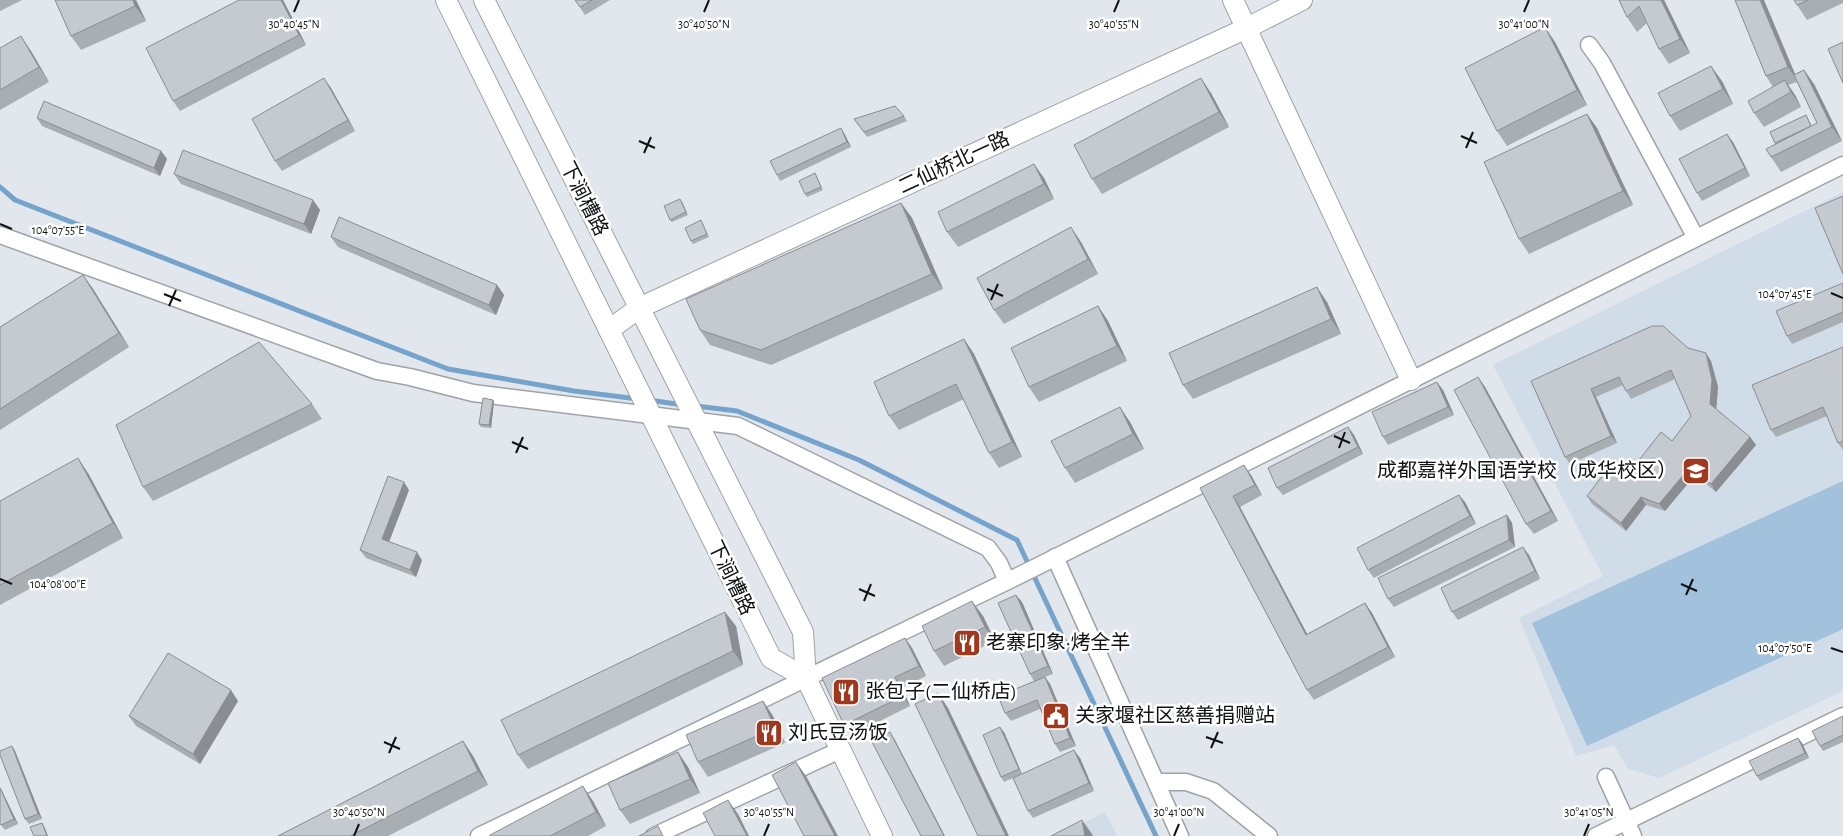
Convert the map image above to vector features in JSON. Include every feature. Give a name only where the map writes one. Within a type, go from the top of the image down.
[{"type":"street","name":"下涧槽路","points":[[446,0],[771,658],[806,678]]},
{"type":"street","name":"下涧槽路","points":[[484,0],[803,632],[806,678]]},
{"type":"street","points":[[1234,0],[1411,380]]},
{"type":"street","name":"二仙桥北一路","points":[[609,330],[640,308],[1247,28],[1302,0]]},
{"type":"street","points":[[1589,46],[1602,63],[1696,238]]},
{"type":"street","points":[[479,836],[1011,579],[1843,165]]},
{"type":"street","points":[[0,235],[377,371],[473,393],[691,410],[738,426],[988,548],[1011,579]]},
{"type":"street","points":[[1051,559],[1157,782],[1180,836]]},
{"type":"street","points":[[806,678],[882,836]]},
{"type":"street","points":[[1596,836],[1630,829],[1843,716]]},
{"type":"street","points":[[654,836],[840,750]]},
{"type":"street","points":[[1606,777],[1630,829]]},
{"type":"street","points":[[1157,782],[1186,782],[1213,791],[1269,836]]},
{"type":"shaded area","name":"成都嘉祥外国语学校（成华校区）","points":[[1843,192],[1843,691],[1659,778],[1628,769],[1614,745],[1576,756],[1519,618],[1603,576],[1493,365]]},
{"type":"shaded area","points":[[1843,481],[1843,629],[1587,746],[1532,623]]},
{"type":"shaded area","points":[[1105,812],[1117,836],[1059,836]]},
{"type":"building","points":[[55,0],[133,0],[135,6],[71,36]]},
{"type":"building","points":[[239,0],[281,0],[299,35],[173,101],[146,48]]},
{"type":"building","points":[[575,0],[592,0],[580,7]]},
{"type":"building","points":[[1619,0],[1661,0],[1680,39],[1659,49],[1639,6],[1627,17]]},
{"type":"building","points":[[1735,0],[1760,0],[1788,67],[1766,76]]},
{"type":"building","points":[[1794,0],[1808,0],[1797,5]]},
{"type":"building","points":[[1545,27],[1577,90],[1497,131],[1465,68]]},
{"type":"building","points":[[21,36],[39,67],[0,90],[0,48]]},
{"type":"building","points":[[1843,42],[1843,83],[1828,49]]},
{"type":"building","points":[[1711,66],[1723,89],[1670,116],[1658,93]]},
{"type":"building","points":[[1804,70],[1832,127],[1771,157],[1766,149],[1817,123],[1794,75]]},
{"type":"building","points":[[324,78],[348,120],[275,161],[252,119]]},
{"type":"building","points":[[1201,78],[1219,112],[1092,179],[1074,145]]},
{"type":"building","points":[[1785,80],[1791,92],[1754,113],[1748,101]]},
{"type":"building","points":[[44,101],[161,151],[154,168],[37,118]]},
{"type":"building","points":[[895,106],[904,116],[864,132],[854,119]]},
{"type":"building","points":[[1587,114],[1623,191],[1519,239],[1484,162]]},
{"type":"building","points":[[1806,115],[1811,126],[1775,143],[1770,132]]},
{"type":"building","points":[[841,128],[847,142],[777,175],[770,161]]},
{"type":"building","points":[[1727,134],[1745,168],[1697,193],[1679,159]]},
{"type":"building","points":[[183,150],[313,200],[304,224],[174,174]]},
{"type":"building","points":[[1034,164],[1044,184],[947,232],[938,212]]},
{"type":"building","points":[[815,173],[821,187],[805,194],[799,181]]},
{"type":"building","points":[[1843,196],[1843,274],[1815,208]]},
{"type":"building","points":[[680,199],[686,212],[670,220],[664,206]]},
{"type":"building","points":[[901,203],[932,274],[761,350],[700,330],[686,299]]},
{"type":"building","points":[[339,217],[497,285],[489,305],[331,237]]},
{"type":"building","points":[[701,220],[707,234],[691,241],[685,228]]},
{"type":"building","points":[[1071,227],[1088,259],[994,310],[977,278]]},
{"type":"building","points":[[83,275],[119,333],[0,409],[0,327]]},
{"type":"building","points":[[1843,283],[1843,312],[1787,336],[1776,311]]},
{"type":"building","points":[[1317,287],[1331,319],[1183,385],[1169,353]]},
{"type":"building","points":[[1098,306],[1117,346],[1029,387],[1011,348]]},
{"type":"building","points":[[1652,326],[1663,326],[1688,348],[1706,353],[1712,380],[1710,404],[1750,437],[1711,484],[1690,467],[1659,504],[1641,497],[1621,523],[1587,496],[1613,462],[1628,474],[1661,432],[1672,441],[1691,416],[1671,370],[1626,391],[1619,377],[1591,389],[1611,436],[1565,457],[1531,381]]},
{"type":"building","points":[[964,339],[1012,442],[989,453],[956,384],[889,416],[874,382]]},
{"type":"building","points":[[259,342],[312,404],[143,487],[116,425]]},
{"type":"building","points":[[1843,347],[1843,441],[1838,443],[1823,407],[1771,430],[1752,385]]},
{"type":"building","points":[[1478,377],[1551,511],[1526,524],[1454,390]]},
{"type":"building","points":[[1437,382],[1448,407],[1383,437],[1372,412]]},
{"type":"building","points":[[483,398],[493,400],[489,425],[479,424]]},
{"type":"building","points":[[1120,407],[1133,434],[1065,468],[1051,441]]},
{"type":"building","points":[[1348,427],[1358,447],[1277,488],[1268,468]]},
{"type":"building","points":[[78,458],[113,523],[0,585],[0,501]]},
{"type":"building","points":[[1244,465],[1255,485],[1233,496],[1306,635],[1365,603],[1388,647],[1307,690],[1200,488]]},
{"type":"building","points":[[388,476],[404,482],[382,539],[417,552],[410,570],[360,550]]},
{"type":"building","points":[[1459,495],[1470,516],[1368,570],[1357,548]]},
{"type":"building","points":[[1507,515],[1509,540],[1388,599],[1378,578]]},
{"type":"building","points":[[1523,547],[1535,571],[1452,612],[1441,588]]},
{"type":"building","points":[[1016,595],[1048,666],[1030,674],[998,603]]},
{"type":"building","points":[[972,601],[985,627],[934,651],[922,626]]},
{"type":"building","points":[[725,612],[733,651],[518,755],[501,720]]},
{"type":"building","points":[[905,638],[919,666],[895,677],[903,696],[844,725],[822,678]]},
{"type":"building","points":[[168,653],[231,690],[193,754],[129,716]]},
{"type":"building","points":[[1045,677],[1070,738],[1055,744],[1037,700],[1005,713],[998,696]]},
{"type":"building","points":[[938,693],[1006,836],[978,836],[915,704]]},
{"type":"building","points":[[763,701],[775,728],[698,762],[686,735]]},
{"type":"building","points":[[1843,716],[1843,735],[1820,746],[1812,731]]},
{"type":"building","points":[[1000,727],[1019,769],[1001,777],[983,735]]},
{"type":"building","points":[[890,732],[944,836],[921,836],[872,742]]},
{"type":"building","points":[[1798,738],[1805,753],[1757,776],[1749,761]]},
{"type":"building","points":[[463,741],[478,771],[350,836],[278,836]]},
{"type":"building","points":[[12,746],[38,814],[25,819],[0,755],[0,751]]},
{"type":"building","points":[[1074,750],[1089,783],[1028,811],[1013,778]]},
{"type":"building","points":[[678,752],[690,779],[620,810],[608,783]]},
{"type":"building","points":[[796,762],[835,836],[804,836],[772,775]]},
{"type":"building","points":[[583,786],[596,812],[550,836],[490,836],[490,835]]},
{"type":"building","points":[[0,788],[14,819],[1,825],[0,823]]},
{"type":"building","points":[[728,800],[747,836],[715,836],[703,813]]},
{"type":"building","points":[[1082,820],[1085,836],[1051,836]]},
{"type":"building","points":[[42,823],[47,836],[34,836],[30,827]]},
{"type":"building","points":[[658,826],[663,836],[639,836]]},
{"type":"waterway","points":[[0,187],[15,200],[448,369],[574,391],[638,399]]},
{"type":"waterway","points":[[649,400],[683,405]]},
{"type":"waterway","points":[[696,406],[737,411],[859,460],[1017,540],[1156,836]]},
{"type":"place","name":"成都嘉祥外国语学校（成华校区）","points":[[1696,471]]},
{"type":"place","name":"老寨印象·烤全羊","points":[[967,643]]},
{"type":"place","name":"张包子(二仙桥店)","points":[[846,692]]},
{"type":"place","name":"关家堰社区慈善捐赠站","points":[[1056,716]]},
{"type":"place","name":"刘氏豆汤饭","points":[[769,733]]}]
